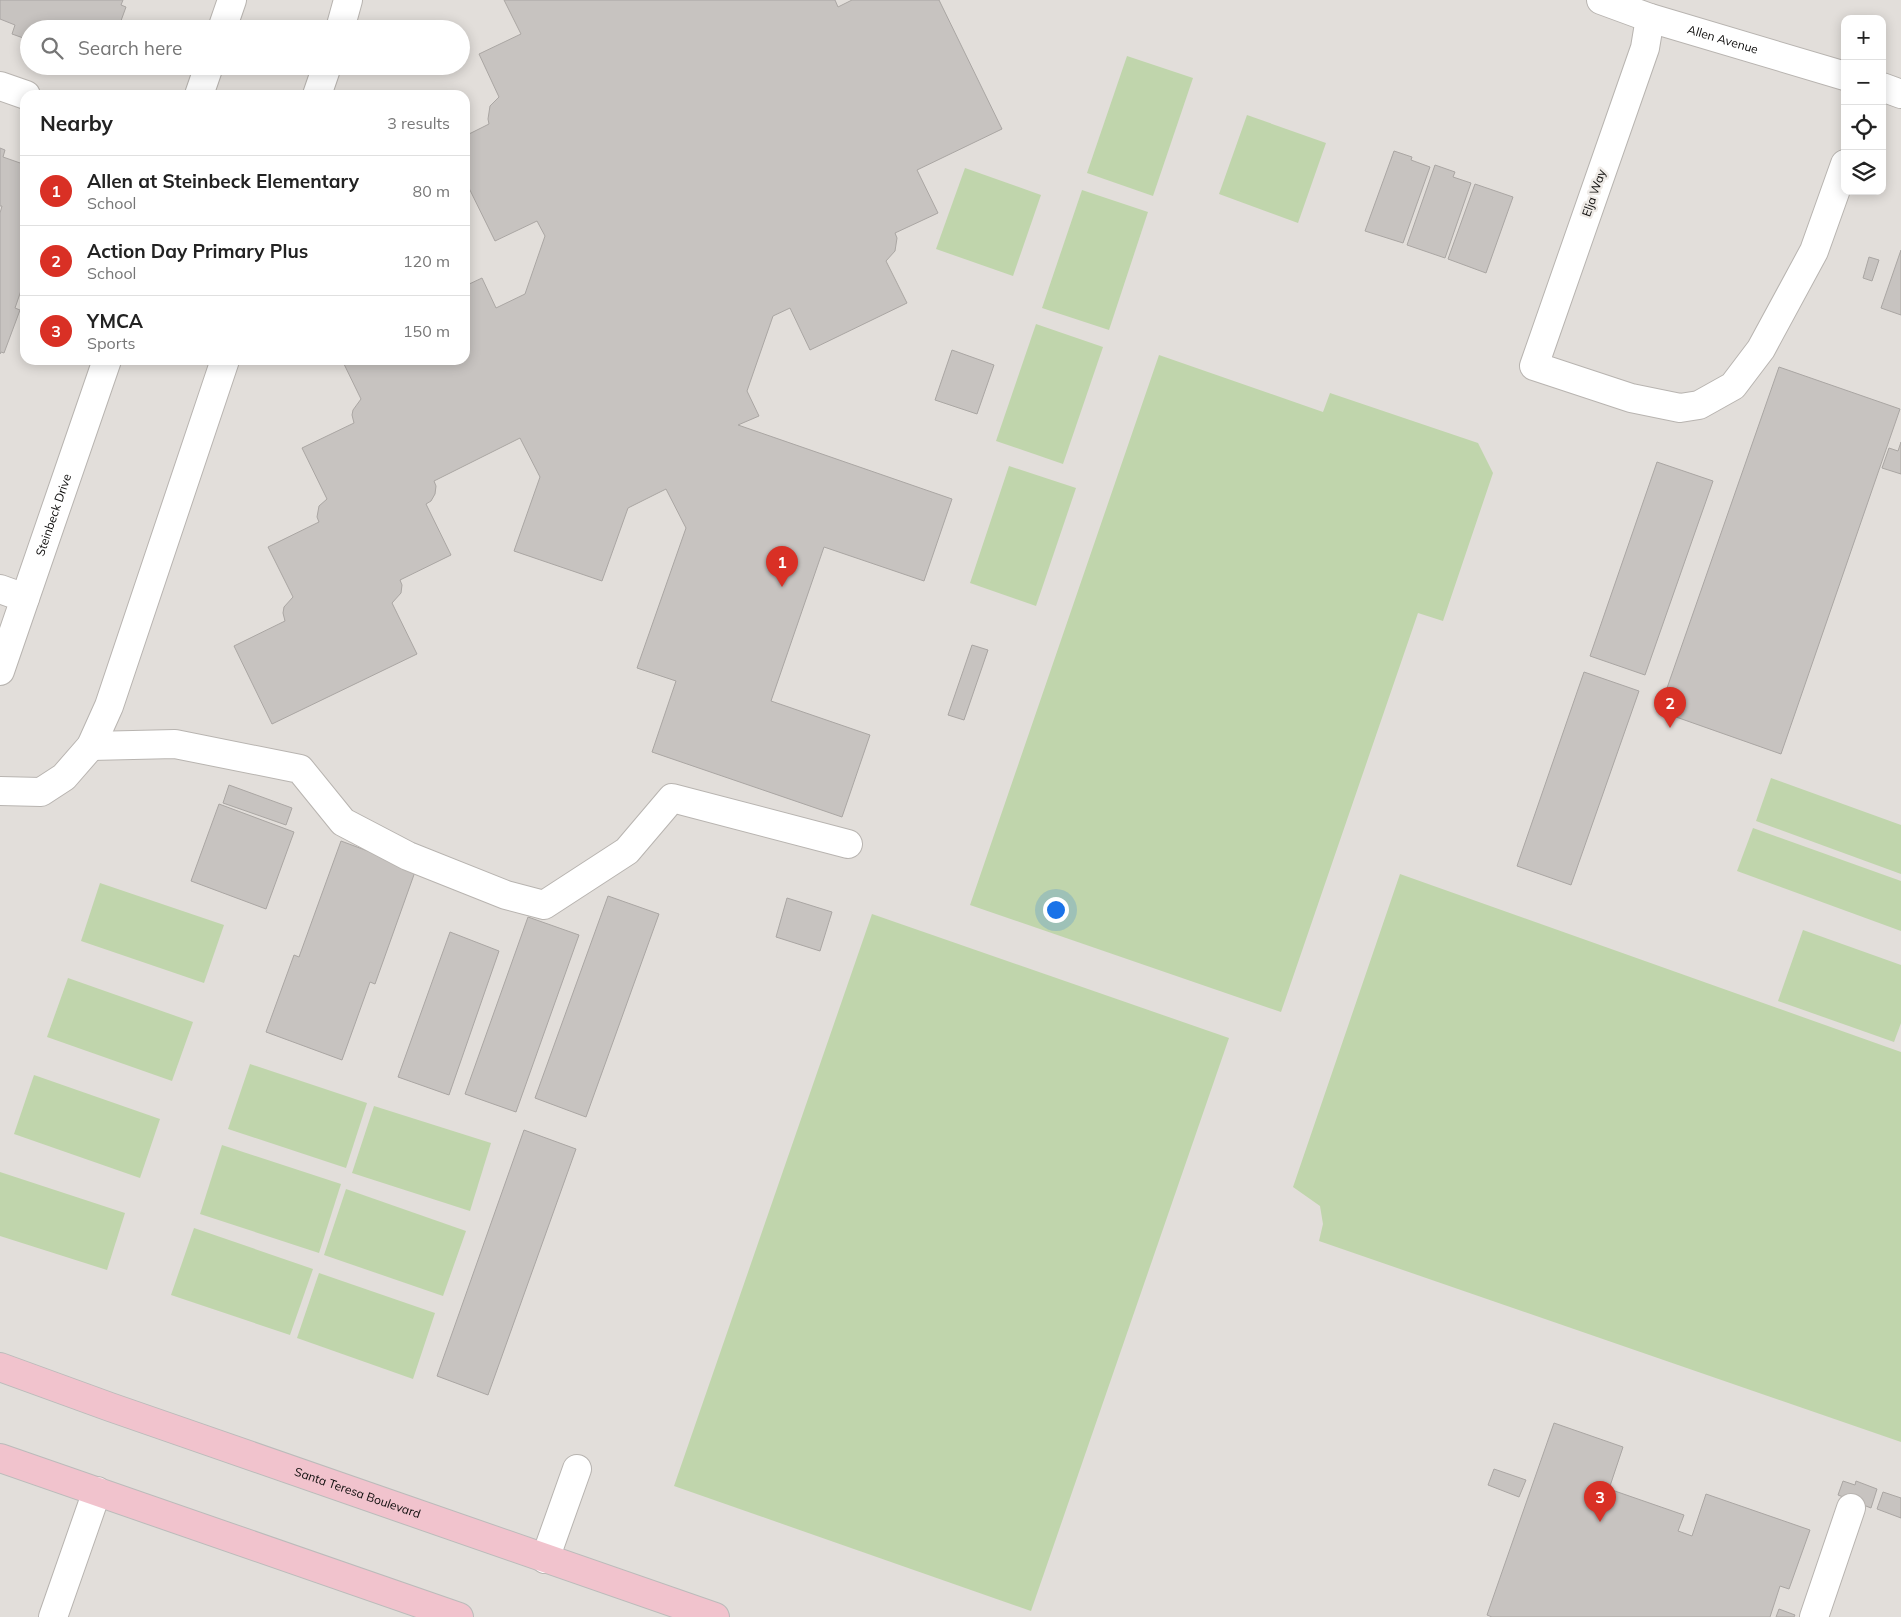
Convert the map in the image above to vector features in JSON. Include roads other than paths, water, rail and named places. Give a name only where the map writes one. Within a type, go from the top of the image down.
[{"type":"main road","name":"Santa Teresa Boulevard","points":[[0,1367],[715,1617]]},
{"type":"main road","points":[[0,1458],[459,1617]]},
{"type":"street","points":[[225,20],[232,0]]},
{"type":"street","points":[[342,20],[348,0]]},
{"type":"street","name":"Allen Avenue","points":[[1601,0],[1650,18],[1841,75]]},
{"type":"street","name":"Elja Way","points":[[1650,18],[1645,48],[1534,366],[1631,398],[1680,408],[1699,405],[1733,386],[1761,349],[1814,251],[1841,175]]},
{"type":"street","points":[[201,90],[206,75]]},
{"type":"street","points":[[320,90],[324,75]]},
{"type":"street","points":[[0,86],[20,93]]},
{"type":"street","points":[[1886,89],[1901,94]]},
{"type":"street","name":"Steinbeck Drive","points":[[0,671],[105,365]]},
{"type":"street","points":[[0,791],[41,792],[64,777],[91,746],[109,706],[223,365]]},
{"type":"street","points":[[0,589],[25,598]]},
{"type":"street","points":[[91,746],[175,744],[300,769],[343,822],[408,856],[506,895],[544,905],[627,851],[672,798],[848,844]]},
{"type":"street","points":[[545,1559],[577,1469]]},
{"type":"street","points":[[53,1617],[97,1491]]},
{"type":"street","points":[[1814,1617],[1851,1508]]},
{"type":"place","name":"Allen at Steinbeck Elementary","points":[[782,587]]},
{"type":"place","name":"Action Day Primary Plus","points":[[1670,728]]},
{"type":"place","name":"YMCA","points":[[1600,1522]]}]
